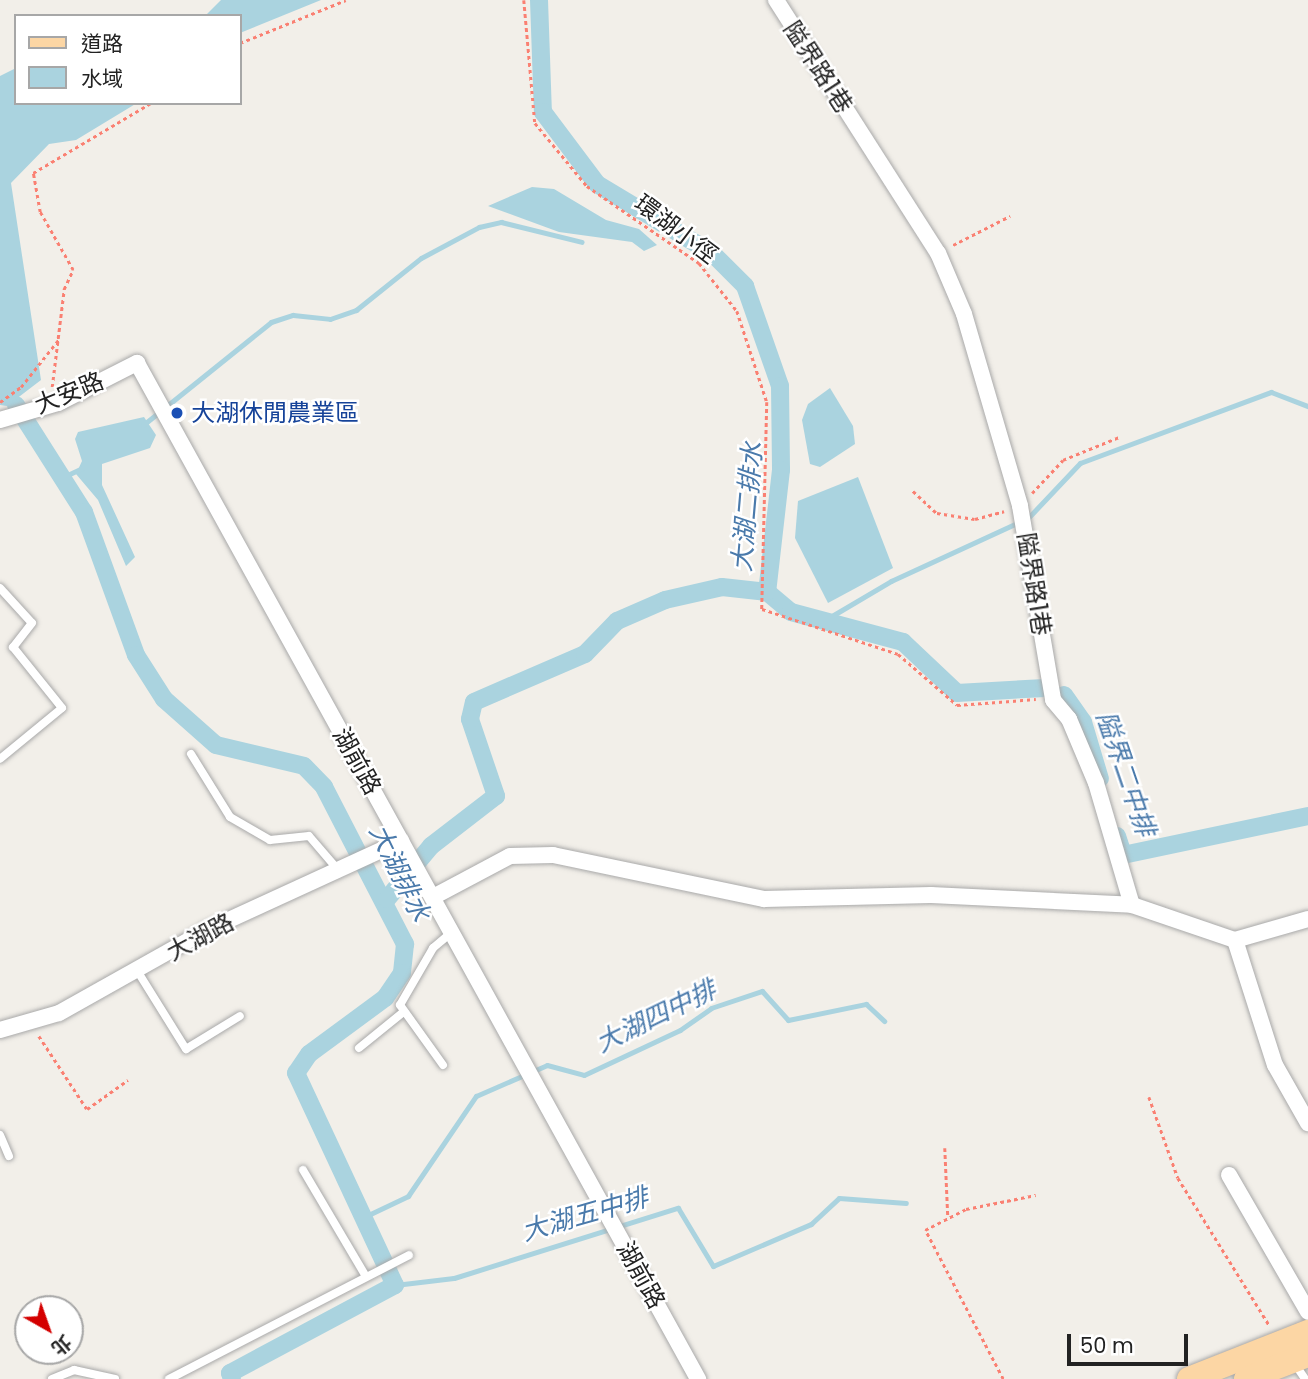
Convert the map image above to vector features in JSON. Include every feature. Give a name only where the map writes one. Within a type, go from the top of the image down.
[{"type":"main road","points":[[1246,1379],[1296,1360],[1308,1332]]},
{"type":"main road","points":[[1189,1379],[1296,1360]]},
{"type":"street","name":"隘界路1巷","points":[[776,0],[937,253],[964,314],[1010,462],[1053,700],[1069,719],[1096,783],[1132,905]]},
{"type":"street","name":"大安路","points":[[0,420],[58,403],[137,363]]},
{"type":"street","name":"湖前路","points":[[137,363],[698,1379]]},
{"type":"street","name":"大湖路","points":[[0,1030],[31,1025],[138,972],[205,930],[339,872],[401,841]]},
{"type":"street","points":[[433,897],[510,856],[552,855],[764,899],[931,895],[1132,905],[1235,940],[1308,919]]},
{"type":"street","points":[[1235,940],[1275,1065],[1308,1124]]},
{"type":"street","points":[[1229,1175],[1308,1312]]},
{"type":"lane","points":[[0,588],[32,623],[13,647],[62,708],[0,759]]},
{"type":"lane","points":[[191,754],[230,817],[270,840],[309,836],[339,872]]},
{"type":"lane","points":[[443,1065],[402,1013],[400,1005],[433,948],[452,932]]},
{"type":"lane","points":[[138,972],[186,1049],[240,1016]]},
{"type":"lane","points":[[359,1048],[402,1013]]},
{"type":"lane","points":[[0,1135],[9,1156]]},
{"type":"lane","points":[[303,1170],[365,1275]]},
{"type":"lane","points":[[169,1379],[365,1275],[409,1255]]},
{"type":"lane","points":[[52,1379],[74,1370],[115,1379]]},
{"type":"path","points":[[242,42],[346,0]]},
{"type":"path","name":"環湖小徑","points":[[524,0],[535,122],[587,186],[699,263],[737,311],[767,402],[762,609],[772,618],[898,654],[957,705],[1053,700]]},
{"type":"path","points":[[58,403],[50,381],[61,336],[64,289],[73,270],[40,212],[33,173],[148,105]]},
{"type":"path","points":[[937,253],[1010,216]]},
{"type":"path","points":[[0,402],[21,387],[61,336]]},
{"type":"path","points":[[31,1025],[87,1109],[128,1080]]},
{"type":"path","points":[[1149,1097],[1178,1178],[1296,1360]]},
{"type":"path","points":[[945,1148],[948,1217]]},
{"type":"path","points":[[1003,1379],[925,1237],[925,1230],[948,1217],[1036,1195]]},
{"type":"water","points":[[221,0],[321,0],[242,32],[242,14],[207,14]]},
{"type":"water","points":[[14,69],[14,105],[134,105],[76,140],[49,144],[11,183],[41,380],[7,406],[0,405],[0,76]]},
{"type":"water","points":[[532,187],[554,189],[606,220],[639,229],[657,245],[644,251],[632,242],[559,232],[488,206]]},
{"type":"water","points":[[830,388],[853,426],[855,444],[820,467],[810,464],[802,420],[808,404]]},
{"type":"water","points":[[144,417],[156,435],[150,448],[102,464],[102,485],[135,557],[126,566],[98,500],[76,474],[82,461],[75,439],[78,432]]},
{"type":"water","points":[[858,477],[893,568],[828,603],[795,538],[798,501]]},
{"type":"waterway","name":"大湖二排水","points":[[539,0],[543,112],[597,184],[712,253],[745,286],[780,386],[781,470],[767,592]]},
{"type":"waterway","points":[[143,425],[271,322],[293,315],[330,319],[356,310],[421,258],[479,227],[501,222],[582,242]]},
{"type":"waterway","points":[[825,620],[891,581],[1028,518],[1080,463],[1271,392],[1308,406]]},
{"type":"waterway","name":"大湖排水","points":[[16,405],[84,512],[136,655],[164,699],[216,745],[304,766],[324,787],[405,944],[402,973],[385,998],[309,1054],[296,1073],[395,1285],[230,1373],[232,1379]]},
{"type":"waterway","points":[[61,478],[82,468]]},
{"type":"waterway","name":"大湖二排水","points":[[387,899],[431,846],[496,796],[470,719],[474,702],[585,654],[617,621],[665,600],[722,587],[767,592]]},
{"type":"waterway","name":"隘界二中排","points":[[767,592],[791,612],[903,642],[957,693],[1045,688]]},
{"type":"waterway","name":"隘界二中排","points":[[1064,695],[1083,722],[1100,779]]},
{"type":"waterway","name":"隘界二中排","points":[[1117,836],[1123,855],[1308,816]]},
{"type":"waterway","name":"大湖四中排","points":[[364,1217],[408,1196],[476,1096],[547,1065],[584,1075],[680,1030],[711,1008],[762,991],[788,1020],[866,1004],[884,1021]]},
{"type":"waterway","name":"大湖五中排","points":[[395,1285],[454,1278],[678,1208],[713,1266],[811,1224],[839,1198],[906,1203]]},
{"type":"place","name":"大湖休閒農業區","points":[[177,413]]}]
